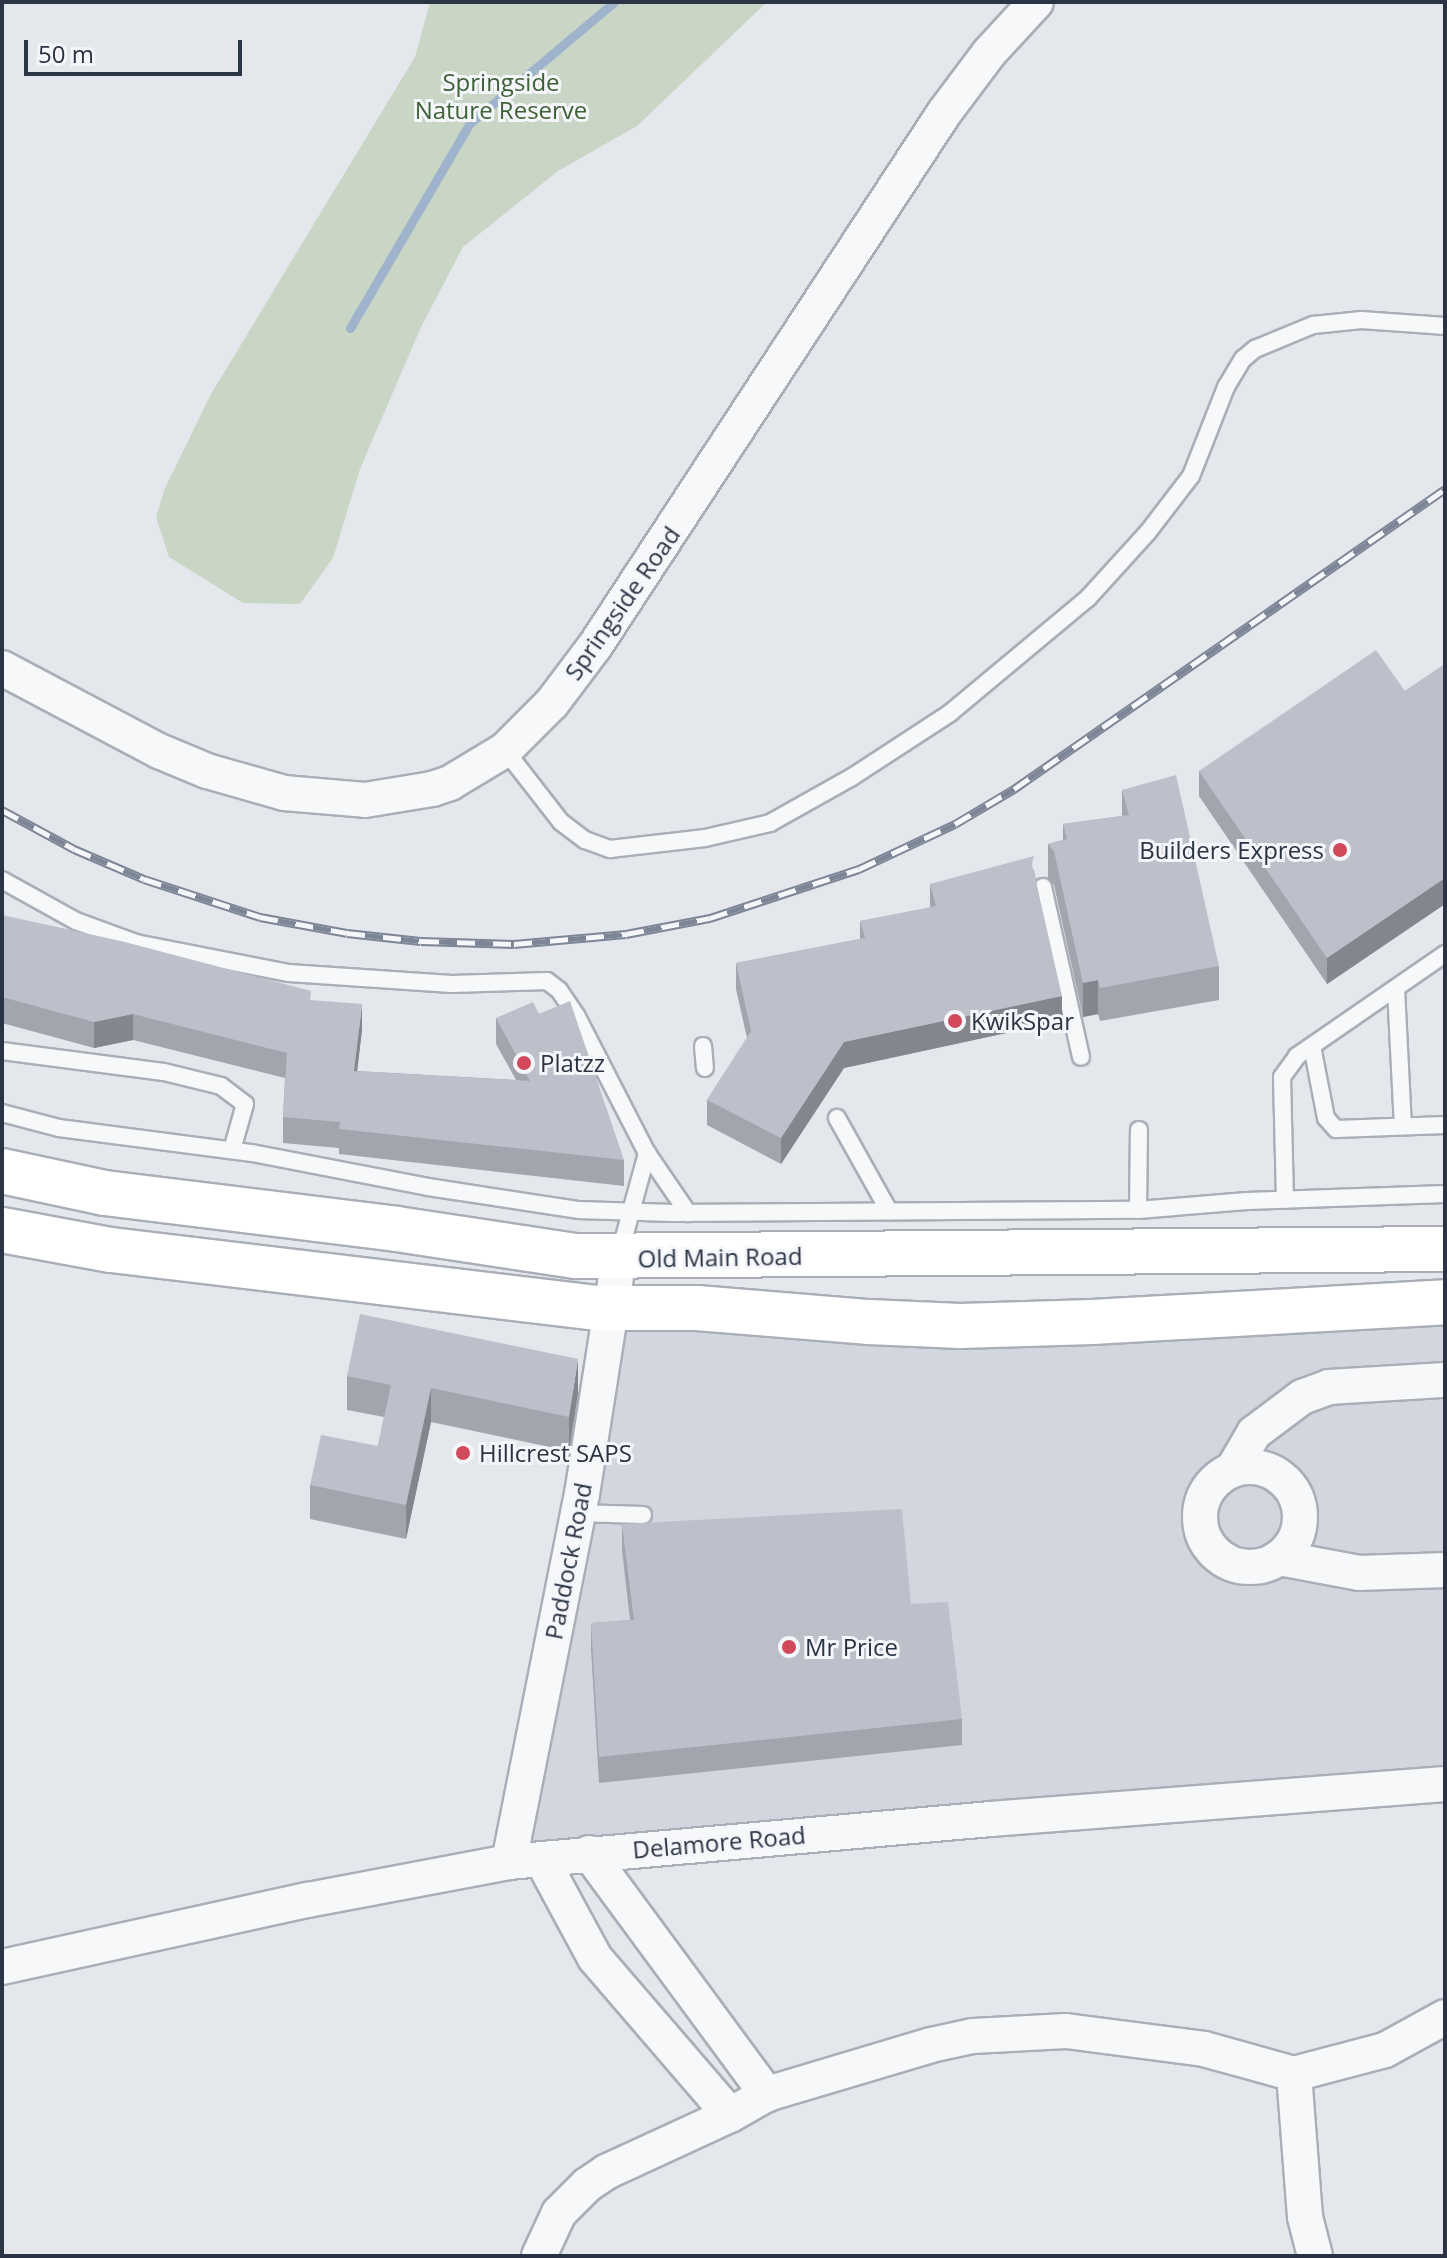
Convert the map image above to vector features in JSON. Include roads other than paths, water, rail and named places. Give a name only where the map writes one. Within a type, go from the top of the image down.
[{"type":"main road","name":"Old Main Road","points":[[2,1171],[105,1193],[397,1229],[575,1256],[1445,1249]]},
{"type":"main road","name":"Old Main Road","points":[[2,1230],[111,1250],[612,1308],[697,1308],[869,1322],[960,1326],[1445,1302]]},
{"type":"street","name":"Springside Road","points":[[2,668],[159,751],[207,771],[284,793],[365,800],[432,789],[450,783],[505,750],[552,703],[595,646],[752,411],[944,113],[989,53],[1036,2]]},
{"type":"street","name":"Paddock Road","points":[[526,1861],[577,1513],[619,1258]]},
{"type":"street","points":[[1233,1469],[1254,1433],[1302,1397],[1329,1387],[1445,1380]]},
{"type":"street","points":[[1248,1466],[1275,1473],[1295,1493],[1300,1521],[1290,1548],[1266,1565],[1238,1566],[1225,1561],[1205,1540],[1199,1512],[1203,1498],[1210,1485],[1233,1469],[1248,1466]]},
{"type":"street","points":[[1279,1558],[1360,1573],[1445,1570]]},
{"type":"street","name":"Delamore Road","points":[[2,1967],[322,1897],[589,1853],[1445,1784]]},
{"type":"street","points":[[589,1853],[767,2094]]},
{"type":"street","points":[[526,1861],[595,1958],[730,2115]]},
{"type":"street","points":[[539,2256],[559,2213],[587,2185],[606,2172],[730,2115],[767,2094],[945,2042],[973,2036],[1066,2031],[1204,2049],[1294,2074],[1385,2050],[1445,2017]]},
{"type":"street","points":[[1294,2074],[1305,2217],[1315,2256]]},
{"type":"lane","points":[[505,750],[561,822],[585,840],[610,849],[705,838],[770,823],[852,777],[950,713],[1088,598],[1148,532],[1191,476],[1226,387],[1243,359],[1255,349],[1313,325],[1362,320],[1445,326]]},
{"type":"lane","points":[[2,880],[76,921],[136,943],[289,973],[452,984],[547,981],[559,990],[576,1015],[647,1153],[688,1213]]},
{"type":"lane","points":[[1043,887],[1081,1057]]},
{"type":"lane","points":[[1285,1200],[1282,1077],[1297,1056],[1445,954]]},
{"type":"lane","points":[[1396,989],[1403,1126]]},
{"type":"lane","points":[[703,1046],[705,1068]]},
{"type":"lane","points":[[1312,1046],[1326,1118],[1336,1129],[1445,1125]]},
{"type":"lane","points":[[2,1051],[164,1072],[221,1086],[245,1104],[232,1150]]},
{"type":"lane","points":[[2,1113],[59,1128],[232,1150],[443,1189],[579,1210],[688,1213],[1138,1210],[1445,1194]]},
{"type":"lane","points":[[837,1118],[889,1211]]},
{"type":"lane","points":[[1138,1210],[1139,1130]]},
{"type":"lane","points":[[619,1258],[647,1153]]},
{"type":"lane","points":[[577,1513],[643,1515]]},
{"type":"waterway","points":[[350,328],[470,123],[614,2]]},
{"type":"railway","points":[[2,810],[74,849],[144,879],[260,917],[347,933],[421,941],[514,944],[626,934],[710,918],[859,869],[955,824],[1014,789],[1445,489]]},
{"type":"place","name":"Builders Express","points":[[1340,850]]},
{"type":"place","name":"KwikSpar","points":[[955,1021]]},
{"type":"place","name":"Platzz","points":[[524,1063]]},
{"type":"place","name":"Hillcrest SAPS","points":[[463,1453]]},
{"type":"place","name":"Mr Price","points":[[789,1647]]},
{"type":"park label","name":"Springside Nature Reserve","points":[[501,96]]}]
